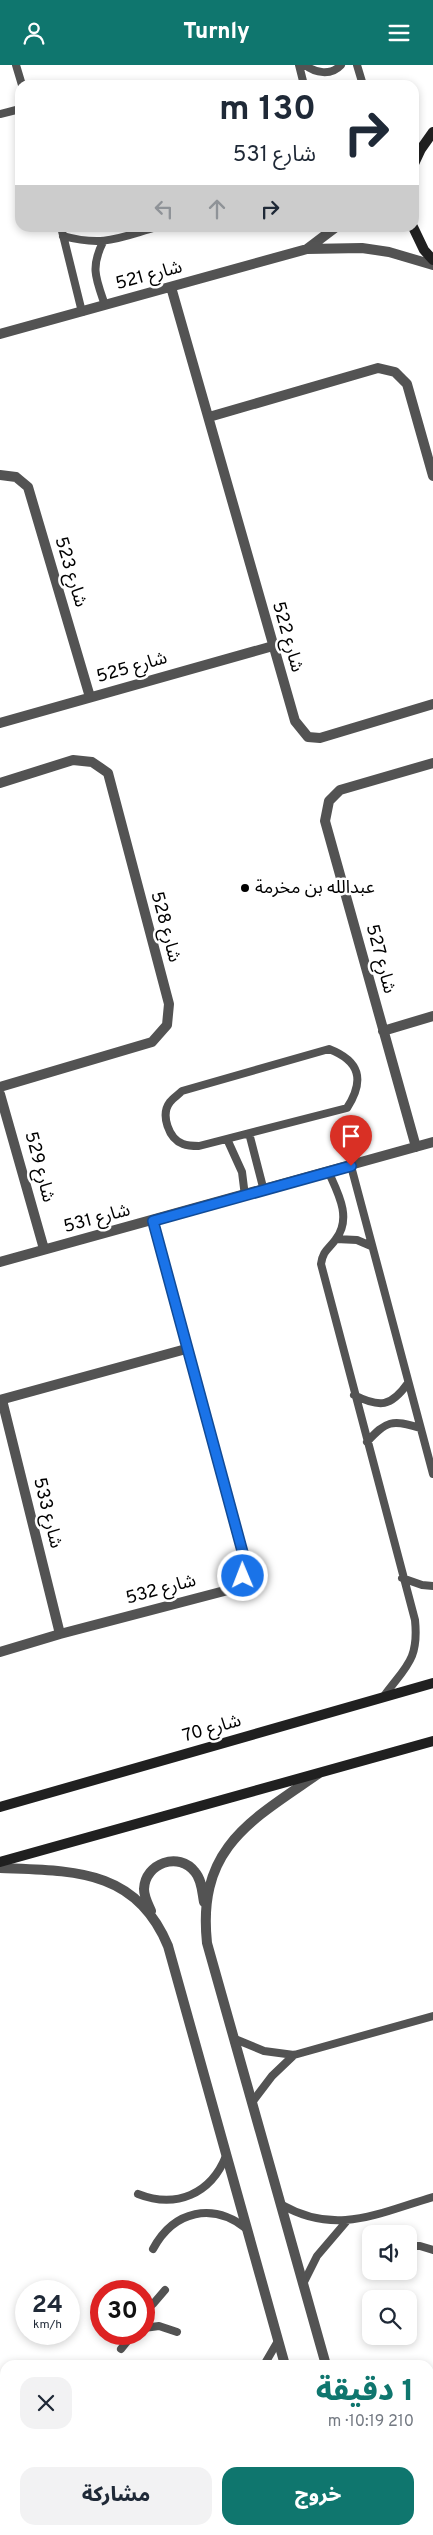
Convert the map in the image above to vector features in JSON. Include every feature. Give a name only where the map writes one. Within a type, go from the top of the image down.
[{"type":"main road","points":[[419,150],[433,132]]},
{"type":"main road","points":[[415,232],[424,250],[433,261]]},
{"type":"main road","name":"شارع 70","points":[[0,1807],[433,1683]]},
{"type":"main road","points":[[0,1862],[433,1741]]},
{"type":"street","name":"شارع 521","points":[[307,249],[329,232]]},
{"type":"street","name":"شارع 521","points":[[0,334],[307,249],[362,248],[433,265]]},
{"type":"street","name":"شارع 522","points":[[170,287],[295,721],[308,737],[320,738],[433,705]]},
{"type":"street","points":[[209,417],[378,368],[396,372],[407,384],[433,476]]},
{"type":"street","name":"شارع 523","points":[[0,475],[16,477],[28,487],[90,697]]},
{"type":"street","name":"شارع 525","points":[[0,723],[273,646]]},
{"type":"street","name":"شارع 528","points":[[0,783],[73,760],[92,762],[108,773],[169,1004],[167,1025],[152,1042],[0,1087]]},
{"type":"street","name":"شارع 527","points":[[416,1147],[325,821],[329,801],[340,790],[433,763]]},
{"type":"street","points":[[383,1031],[433,1016]]},
{"type":"street","name":"شارع 529","points":[[0,1094],[11,1126],[44,1249]]},
{"type":"street","points":[[0,1129],[11,1126]]},
{"type":"street","name":"شارع 531","points":[[0,1262],[329,1173],[433,1142]]},
{"type":"street","name":"شارع 532","points":[[0,1652],[60,1634],[232,1589],[243,1576],[245,1561],[186,1349],[153,1221]]},
{"type":"street","points":[[1,1400],[186,1349]]},
{"type":"street","name":"شارع 533","points":[[1,1400],[60,1634]]},
{"type":"street","points":[[320,1773],[250,1821],[238,1833],[228,1846],[213,1874],[206,1907],[207,1943],[325,2360]]},
{"type":"street","points":[[206,1907],[196,1873],[184,1863],[169,1861],[154,1867],[146,1880],[144,1896],[168,1947],[284,2360]]},
{"type":"street","points":[[0,1868],[74,1871],[89,1875],[118,1887],[144,1907],[155,1920]]},
{"type":"lane","points":[[16,65],[20,80]]},
{"type":"lane","points":[[299,65],[303,80]]},
{"type":"lane","points":[[305,65],[313,71],[326,72],[341,65]]},
{"type":"lane","points":[[357,65],[362,80]]},
{"type":"lane","points":[[0,114],[15,110]]},
{"type":"lane","points":[[62,232],[82,311]]},
{"type":"lane","points":[[63,236],[82,241],[103,243],[140,232]]},
{"type":"lane","points":[[103,243],[95,257],[94,266],[105,305]]},
{"type":"lane","points":[[329,1049],[344,1055],[354,1067],[358,1083],[357,1093],[347,1108],[227,1139],[199,1146],[177,1141],[168,1128],[166,1111],[169,1103],[182,1091],[329,1049]]},
{"type":"lane","points":[[249,1133],[264,1191]]},
{"type":"lane","points":[[227,1139],[242,1172],[245,1196]]},
{"type":"lane","points":[[351,1166],[433,1474]]},
{"type":"lane","points":[[329,1173],[340,1197],[344,1214],[343,1226],[336,1239],[326,1248],[321,1264],[402,1578],[415,1620],[416,1647],[412,1659],[384,1696]]},
{"type":"lane","points":[[336,1239],[357,1240],[371,1246]]},
{"type":"lane","points":[[354,1395],[372,1404],[387,1403],[398,1396],[408,1383]]},
{"type":"lane","points":[[367,1442],[382,1425],[400,1421],[420,1428]]},
{"type":"lane","points":[[402,1578],[422,1585],[433,1586]]},
{"type":"lane","points":[[235,2039],[264,2051],[294,2055],[433,2016]]},
{"type":"lane","points":[[253,2101],[272,2076],[294,2055]]},
{"type":"lane","points":[[138,2194],[162,2201],[186,2198],[207,2186],[215,2177],[226,2156]]},
{"type":"lane","points":[[282,2205],[313,2219],[346,2222],[433,2197]]},
{"type":"lane","points":[[153,2249],[167,2228],[183,2218],[201,2213],[226,2216],[247,2229]]},
{"type":"lane","points":[[303,2284],[317,2257],[346,2222]]},
{"type":"lane","points":[[417,2246],[433,2250]]},
{"type":"lane","points":[[155,2301],[165,2290]]},
{"type":"lane","points":[[155,2327],[159,2326],[176,2332]]},
{"type":"lane","points":[[267,2360],[278,2341]]},
{"type":"lane","points":[[121,2349],[124,2345]]},
{"type":"place","name":"عبدالله بن مخرمة","points":[[245,888]]},
{"type":"route","points":[[243,1576],[245,1561],[186,1349],[153,1221],[351,1166]]}]
